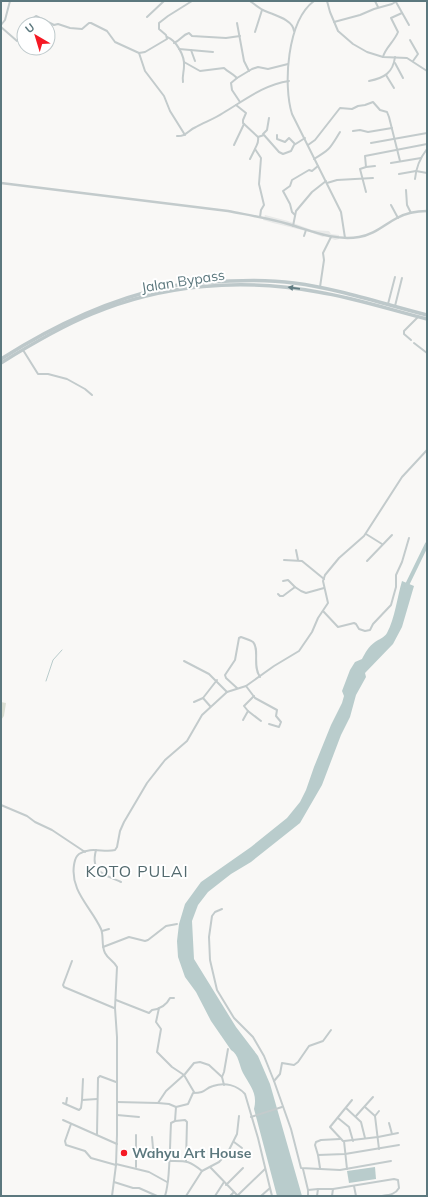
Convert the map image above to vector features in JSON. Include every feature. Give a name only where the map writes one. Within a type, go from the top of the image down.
[{"type":"highway","name":"Jalan Bypass","points":[[1,359],[40,335],[94,309],[138,294],[167,288],[212,282],[247,280],[294,283],[320,287],[427,320]]},
{"type":"highway","name":"Jalan Bypass","points":[[1,363],[56,330],[92,313],[142,297],[183,289],[230,284],[267,285],[354,297],[388,304],[427,315]]},
{"type":"street","points":[[10,1],[5,20],[1,26],[16,39]]},
{"type":"street","points":[[147,17],[164,1]]},
{"type":"street","points":[[183,82],[182,74],[184,62],[179,49],[170,37],[167,37],[159,29],[159,23],[192,1]]},
{"type":"street","points":[[250,1],[262,10],[290,23],[294,28],[294,32]]},
{"type":"street","points":[[314,1],[304,11],[294,32],[290,48],[288,64],[290,108],[341,212],[346,238]]},
{"type":"street","points":[[327,1],[338,31],[352,44],[383,57],[405,57],[427,71]]},
{"type":"street","points":[[375,1],[378,7]]},
{"type":"street","points":[[334,22],[360,15],[397,1],[409,25]]},
{"type":"street","points":[[255,32],[262,10]]},
{"type":"street","points":[[383,57],[398,32],[390,18],[402,13]]},
{"type":"street","points":[[56,24],[82,29],[91,23],[107,31],[115,42],[139,53],[145,52],[167,37]]},
{"type":"street","points":[[237,23],[244,60],[249,71]]},
{"type":"street","points":[[174,43],[179,41],[188,33],[192,36],[226,38],[240,36]]},
{"type":"street","points":[[410,40],[418,54],[413,61]]},
{"type":"street","points":[[179,49],[213,52]]},
{"type":"street","points":[[191,50],[195,61]]},
{"type":"street","points":[[139,53],[146,71],[164,96],[170,111],[185,135]]},
{"type":"street","points":[[369,81],[386,75],[392,69],[395,57]]},
{"type":"street","points":[[184,62],[200,71],[224,68],[237,78]]},
{"type":"street","points":[[394,62],[403,78]]},
{"type":"street","points":[[240,102],[231,87],[231,84],[237,78],[258,67],[268,69],[288,64]]},
{"type":"street","points":[[386,75],[394,88]]},
{"type":"street","points":[[177,136],[185,135],[194,127],[205,124],[256,92],[278,83],[289,81]]},
{"type":"street","points":[[308,146],[315,140],[337,112],[342,108],[352,109],[373,102],[380,110],[387,113],[400,161]]},
{"type":"street","points":[[234,145],[244,124],[243,120],[246,113],[236,105]]},
{"type":"street","points":[[258,137],[267,130],[269,118]]},
{"type":"street","points":[[244,124],[258,137],[259,142],[250,159]]},
{"type":"street","points":[[353,132],[360,130],[368,132],[392,128]]},
{"type":"street","points":[[314,159],[330,149],[340,132]]},
{"type":"street","points":[[371,143],[427,133]]},
{"type":"street","points":[[263,134],[281,153],[290,151],[295,144],[305,138]]},
{"type":"street","points":[[277,135],[277,139],[285,142],[289,138],[295,144]]},
{"type":"street","points":[[366,167],[366,156],[427,144]]},
{"type":"street","points":[[255,149],[261,158],[259,184],[264,205],[261,210],[260,217]]},
{"type":"street","points":[[415,179],[416,171],[421,158],[427,149]]},
{"type":"street","points":[[391,163],[421,158]]},
{"type":"street","points":[[295,215],[283,191],[290,186],[291,182],[309,170],[312,171],[318,166]]},
{"type":"street","points":[[366,192],[360,169],[375,166]]},
{"type":"street","points":[[399,174],[416,171],[427,173]]},
{"type":"street","points":[[293,226],[296,211],[312,192],[326,182],[373,178]]},
{"type":"street","points":[[1,182],[57,191],[208,208],[260,217],[331,237],[352,238],[368,236],[398,218],[411,213],[427,211]]},
{"type":"street","points":[[406,190],[407,205],[411,213]]},
{"type":"street","points":[[391,205],[398,218]]},
{"type":"street","points":[[304,236],[306,230]]},
{"type":"street","points":[[320,287],[324,260],[323,253],[331,237]]},
{"type":"street","points":[[388,304],[395,277]]},
{"type":"street","points":[[395,306],[402,278]]},
{"type":"street","points":[[411,340],[403,332],[418,317]]},
{"type":"street","points":[[414,343],[427,353]]},
{"type":"street","points":[[22,350],[39,374],[48,374],[67,378],[92,395]]},
{"type":"street","points":[[112,1196],[117,1144],[117,1037],[115,1008],[117,967],[105,953],[102,931],[81,898],[75,885],[73,874],[75,858],[84,852],[96,850],[112,851],[116,849],[120,831],[124,822],[147,784],[165,760],[187,741],[198,720],[210,706],[227,692],[246,686],[274,666],[299,651],[329,602],[324,588],[324,579],[334,563],[366,534],[402,477],[427,450]]},
{"type":"street","points":[[366,534],[382,544]]},
{"type":"street","points":[[367,561],[392,535]]},
{"type":"street","points":[[323,611],[338,627],[354,623],[365,631],[370,630],[372,624],[391,605],[396,587],[396,575],[402,562],[409,538]]},
{"type":"street","points":[[296,550],[298,560]]},
{"type":"street","points":[[284,560],[298,560],[306,564],[324,579]]},
{"type":"street","points":[[282,581],[288,580],[295,587],[306,593],[324,588]]},
{"type":"street","points":[[278,594],[282,596],[295,587]]},
{"type":"street","points":[[236,688],[226,678],[226,675],[235,660],[239,638],[241,637],[252,641],[255,645],[255,667],[260,677]]},
{"type":"street","points":[[184,661],[204,670],[217,680],[227,692]]},
{"type":"street","points":[[194,702],[203,698],[217,680]]},
{"type":"street","points":[[246,686],[256,699],[277,710],[276,716],[281,722],[279,727],[269,724]]},
{"type":"street","points":[[254,696],[244,705],[248,711],[261,721]]},
{"type":"street","points":[[203,698],[210,706]]},
{"type":"street","points":[[243,720],[248,711]]},
{"type":"street","points":[[1,805],[27,816],[35,822],[52,830],[84,852]]},
{"type":"street","points":[[96,850],[95,862],[98,870],[121,882]]},
{"type":"street","points":[[222,909],[215,912],[212,916],[209,937],[210,960],[217,990],[241,1027],[253,1036],[274,1081],[282,1108],[291,1129],[300,1166],[303,1169],[308,1196]]},
{"type":"street","points":[[103,947],[128,937],[145,941],[166,926],[178,924]]},
{"type":"street","points":[[102,931],[108,929]]},
{"type":"street","points":[[72,961],[63,986],[115,1008]]},
{"type":"street","points":[[116,1000],[148,1013],[166,1004],[170,998],[174,998]]},
{"type":"street","points":[[159,1008],[156,1022],[161,1031],[157,1052],[172,1067],[184,1075],[195,1093]]},
{"type":"street","points":[[274,1081],[280,1074],[282,1063],[294,1064],[298,1062],[309,1046],[322,1041],[331,1030]]},
{"type":"street","points":[[222,1077],[228,1049]]},
{"type":"street","points":[[158,1103],[166,1091],[184,1075],[192,1064],[200,1062],[209,1065],[222,1077],[224,1084]]},
{"type":"street","points":[[97,1134],[97,1099],[99,1077],[100,1076],[116,1082]]},
{"type":"street","points":[[67,1098],[65,1104],[80,1109],[83,1079]]},
{"type":"street","points":[[117,1102],[158,1103],[169,1104],[176,1107],[189,1104],[192,1094],[202,1093],[213,1086],[224,1084],[237,1087],[245,1094],[272,1196]]},
{"type":"street","points":[[356,1116],[365,1108],[373,1097]]},
{"type":"street","points":[[82,1100],[97,1099]]},
{"type":"street","points":[[352,1100],[330,1128],[341,1139],[344,1141],[353,1141],[398,1132]]},
{"type":"street","points":[[175,1121],[176,1107]]},
{"type":"street","points":[[252,1117],[282,1108]]},
{"type":"street","points":[[346,1108],[361,1122],[365,1138]]},
{"type":"street","points":[[365,1108],[375,1116],[379,1149]]},
{"type":"street","points":[[375,1116],[379,1111]]},
{"type":"street","points":[[117,1115],[139,1117]]},
{"type":"street","points":[[186,1196],[202,1171],[224,1158],[237,1134],[239,1116]]},
{"type":"street","points":[[338,1117],[349,1127],[353,1141]]},
{"type":"street","points":[[63,1120],[117,1144]]},
{"type":"street","points":[[165,1196],[168,1186],[171,1123],[173,1121],[185,1120],[187,1122],[186,1161]]},
{"type":"street","points":[[389,1123],[392,1134]]},
{"type":"street","points":[[71,1124],[65,1141],[66,1145],[87,1152],[91,1158],[149,1172],[167,1182]]},
{"type":"street","points":[[136,1135],[136,1168]]},
{"type":"street","points":[[152,1137],[153,1148],[160,1153],[170,1153]]},
{"type":"street","points":[[320,1168],[315,1145],[318,1140],[341,1139]]},
{"type":"street","points":[[344,1141],[347,1169]]},
{"type":"street","points":[[234,1142],[242,1148]]},
{"type":"street","points":[[318,1155],[345,1154],[399,1145]]},
{"type":"street","points":[[170,1161],[186,1161],[202,1171]]},
{"type":"street","points":[[303,1169],[347,1169],[391,1161]]},
{"type":"street","points":[[210,1167],[237,1196],[265,1170]]},
{"type":"street","points":[[226,1185],[243,1168]]},
{"type":"street","points":[[308,1190],[318,1188],[333,1189],[394,1179],[398,1180],[399,1188],[394,1194],[381,1196]]},
{"type":"street","points":[[114,1182],[133,1188],[139,1188],[157,1196]]},
{"type":"street","points":[[215,1196],[224,1182]]},
{"type":"street","points":[[354,1186],[356,1196]]},
{"type":"street","points":[[261,1196],[270,1188]]},
{"type":"street","points":[[316,1196],[318,1188]]},
{"type":"street","points":[[332,1196],[333,1189]]},
{"type":"street","points":[[230,1196],[234,1192]]},
{"type":"shaded area","points":[[265,215],[288,221],[312,230],[329,231],[331,234],[339,235],[339,239],[335,240],[325,236],[323,237],[310,232],[263,220]]},
{"type":"shaded area","points":[[402,581],[414,586],[402,627],[393,644],[365,673],[366,677],[356,695],[350,717],[341,735],[322,785],[300,823],[251,862],[231,874],[208,892],[198,905],[192,921],[194,959],[236,1027],[258,1056],[270,1084],[302,1196],[277,1196],[254,1109],[254,1094],[236,1055],[211,1021],[196,992],[185,977],[178,957],[177,941],[179,924],[185,904],[201,882],[251,847],[287,818],[300,802],[331,725],[342,703],[344,696],[342,691],[350,670],[355,662],[362,659],[375,642],[387,633],[394,614]]},
{"type":"shaded area","points":[[1,702],[6,703],[4,716],[1,720]]},
{"type":"shaded area","points":[[375,1167],[376,1179],[349,1183],[347,1171]]},
{"type":"waterway","points":[[406,587],[427,544]]},
{"type":"waterway","points":[[46,681],[53,660],[62,650]]},
{"type":"place","name":"Wahyu Art House","points":[[124,1153]]},
{"type":"district","name":"KOTO PULAI","points":[[137,871]]}]
